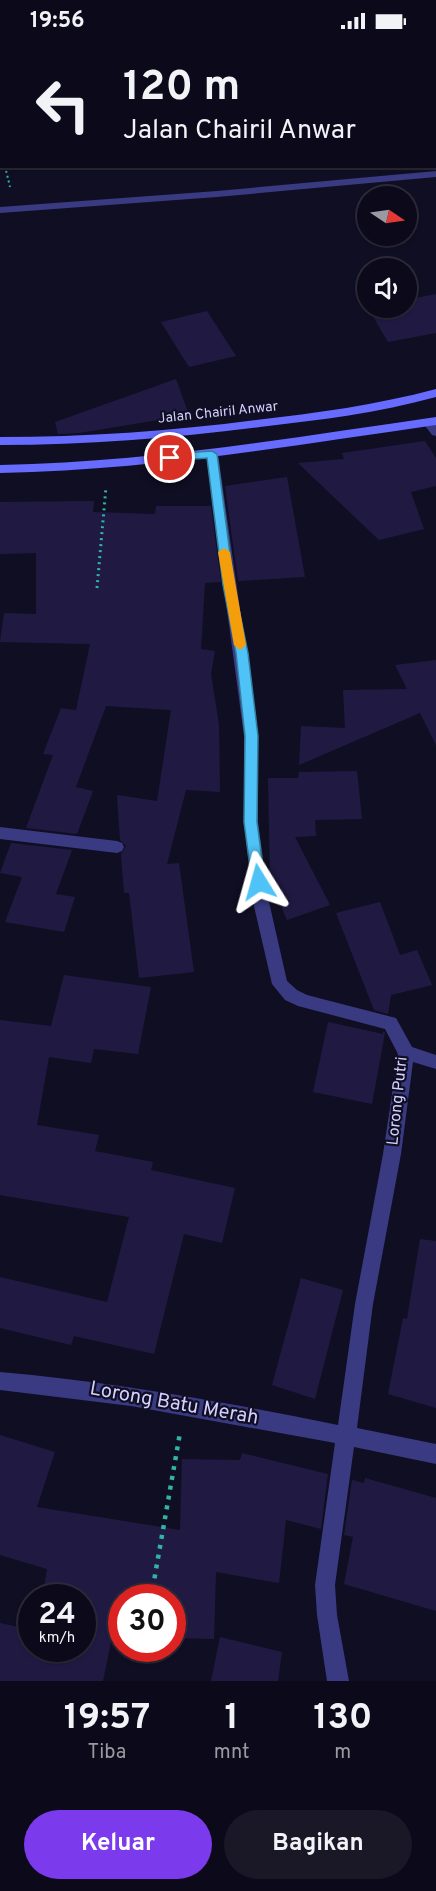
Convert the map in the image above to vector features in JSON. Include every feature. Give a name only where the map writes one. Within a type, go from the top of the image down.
[{"type":"main road","name":"Jalan Chairil Anwar","points":[[0,441],[69,442],[237,427],[312,418],[415,400],[436,393]]},
{"type":"main road","points":[[0,469],[212,454],[434,425]]},
{"type":"street","points":[[0,210],[217,194],[436,174]]},
{"type":"street","name":"Lorong Putri","points":[[212,454],[228,585],[242,653],[251,736],[250,822],[261,902],[280,984],[291,995],[304,1001],[390,1023],[406,1053],[392,1154],[364,1304],[346,1436]]},
{"type":"street","points":[[0,833],[117,847]]},
{"type":"street","points":[[406,1053],[436,1062]]},
{"type":"street","name":"Lorong Batu Merah","points":[[0,1381],[78,1387],[185,1403],[436,1454]]},
{"type":"street","points":[[338,1681],[327,1615],[325,1585],[346,1436]]},
{"type":"path","points":[[97,588],[108,463]]},
{"type":"path","points":[[154,1584],[185,1403]]},
{"type":"building","points":[[436,294],[436,333],[388,342],[374,318],[417,318],[417,298]]},
{"type":"building","points":[[207,311],[236,356],[189,367],[161,322]]},
{"type":"building","points":[[176,379],[189,415],[79,433],[58,434],[55,422]]},
{"type":"building","points":[[425,441],[436,458],[436,486],[411,492],[424,529],[379,540],[298,463],[344,459],[342,453]]},
{"type":"building","points":[[287,477],[305,577],[238,581],[225,486]]},
{"type":"building","points":[[94,501],[93,512],[155,514],[156,506],[211,506],[221,582],[205,583],[201,649],[215,651],[211,674],[219,725],[220,792],[186,790],[167,864],[179,863],[194,972],[139,978],[129,893],[124,893],[121,854],[126,846],[120,840],[117,795],[157,801],[171,710],[106,706],[76,787],[93,791],[77,834],[26,828],[53,755],[43,754],[61,708],[76,710],[90,644],[0,642],[4,613],[36,614],[36,553],[0,554],[0,502]]},
{"type":"building","points":[[436,660],[436,745],[420,713],[299,765],[301,726],[345,728],[343,690],[407,689],[395,665]]},
{"type":"building","points":[[357,771],[362,819],[315,820],[316,836],[295,837],[330,905],[287,920],[270,881],[268,778],[298,778],[299,772]]},
{"type":"building","points":[[11,843],[72,850],[56,894],[75,897],[64,932],[5,922],[22,877],[0,873]]},
{"type":"building","points":[[380,902],[400,955],[417,950],[432,985],[391,995],[388,1014],[374,1010],[336,913]]},
{"type":"building","points":[[64,975],[151,987],[138,1054],[94,1049],[91,1063],[49,1057],[37,1125],[99,1135],[95,1151],[153,1162],[151,1170],[235,1188],[222,1243],[184,1234],[154,1354],[74,1336],[71,1345],[0,1328],[0,1277],[107,1302],[129,1217],[0,1195],[0,1020],[51,1026]]},
{"type":"building","points":[[328,1022],[385,1033],[372,1104],[313,1092]]},
{"type":"building","points":[[420,1239],[436,1241],[436,1408],[388,1394],[403,1318],[407,1319]]},
{"type":"building","points":[[301,1278],[343,1290],[315,1399],[272,1385]]},
{"type":"building","points":[[0,1435],[55,1452],[37,1507],[180,1530],[182,1459],[240,1460],[242,1453],[328,1474],[321,1529],[286,1520],[279,1583],[216,1572],[214,1639],[186,1638],[186,1584],[108,1584],[108,1657],[103,1681],[0,1681],[0,1623],[18,1627],[18,1662],[96,1662],[96,1584],[44,1584],[47,1569],[0,1555]]},
{"type":"building","points":[[365,1478],[436,1498],[436,1611],[344,1584],[353,1537],[344,1535],[352,1480],[364,1483]]},
{"type":"building","points":[[220,1637],[282,1652],[278,1681],[211,1681]]},
{"type":"slow traffic","points":[[224,552],[240,645]]},
{"type":"route","points":[[170,458],[212,454],[228,585],[242,653],[251,736],[250,822],[259,882]]}]
